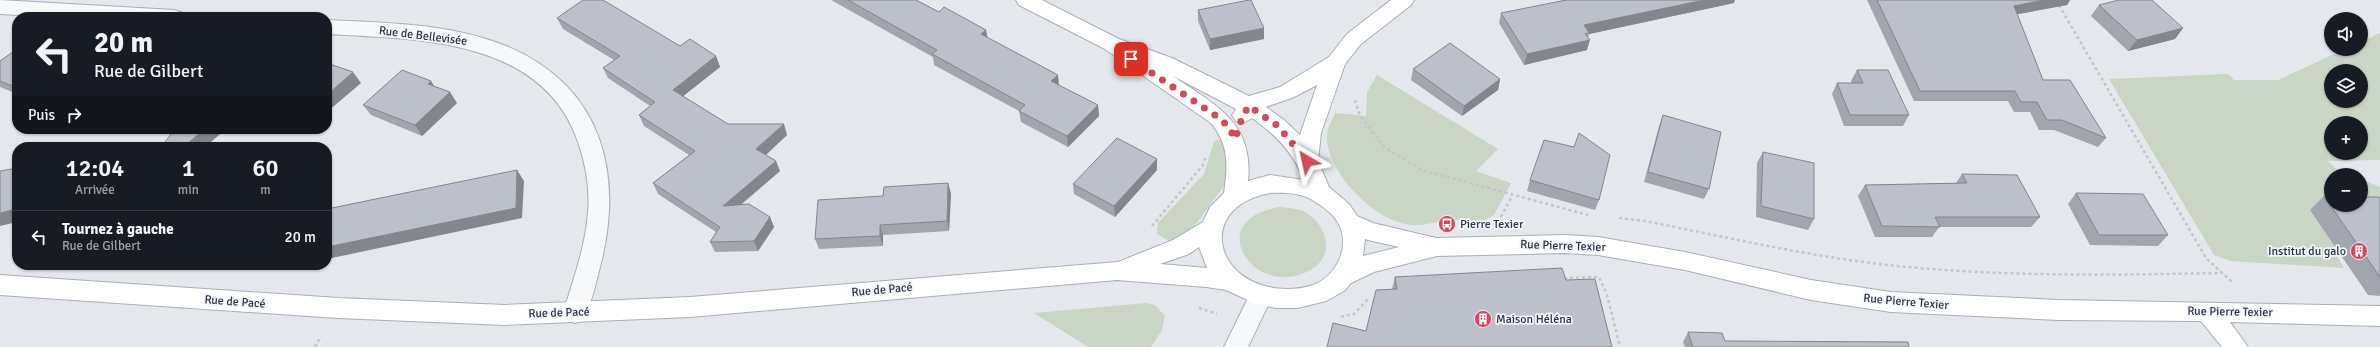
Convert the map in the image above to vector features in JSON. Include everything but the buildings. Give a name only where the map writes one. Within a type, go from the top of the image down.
[{"type":"street","points":[[1026,0],[1112,44],[1218,117],[1229,127],[1235,139],[1239,160],[1235,196]]},
{"type":"street","points":[[1307,161],[1308,137],[1313,119],[1336,62],[1354,39],[1404,0]]},
{"type":"street","points":[[0,7],[108,6],[144,12]]},
{"type":"street","name":"Rue de Bellevisée","points":[[332,27],[428,35],[475,43],[510,57],[541,75],[564,96],[579,120],[598,174],[599,212],[592,257],[575,312]]},
{"type":"street","points":[[1112,44],[1161,60],[1249,106],[1278,126],[1307,161],[1323,195]]},
{"type":"street","points":[[1235,139],[1243,115],[1249,106],[1273,95],[1300,87],[1336,62]]},
{"type":"street","points":[[1117,271],[1206,276],[1230,281],[1260,297],[1298,299],[1331,287],[1343,276],[1350,264],[1354,250],[1354,236],[1349,222],[1339,207],[1323,195],[1306,188],[1288,184],[1269,184],[1251,188],[1235,196],[1215,216],[1210,229],[1209,243],[1212,256],[1219,269],[1230,281]]},
{"type":"street","name":"Rue Pierre Texier","points":[[1349,222],[1368,231],[1437,247]]},
{"type":"street","points":[[1117,271],[1164,255],[1181,247],[1210,229]]},
{"type":"street","name":"Rue Pierre Texier","points":[[1343,276],[1370,264],[1437,247],[1565,244],[1598,246],[1686,261],[1811,290],[1860,298],[1935,306],[2059,310],[2249,312],[2380,316]]},
{"type":"street","name":"Rue de Pacé","points":[[0,285],[338,308],[505,315],[690,306],[1117,271]]},
{"type":"street","points":[[1236,347],[1260,297]]},
{"type":"street","points":[[2208,312],[2236,347]]},
{"type":"path","points":[[2056,0],[2206,258],[2232,281],[2249,312]]},
{"type":"path","points":[[1512,196],[1592,216]]},
{"type":"path","points":[[1615,218],[1645,221],[1822,256],[1922,268],[2089,275],[2223,273]]},
{"type":"path","points":[[1599,277],[1606,295],[1620,347]]},
{"type":"green space","points":[[2380,33],[2380,160],[2328,161],[2335,168],[2324,168],[2324,212],[2368,212],[2368,182],[2380,187],[2380,211],[2341,255],[2337,256],[2344,268],[2230,261],[2214,255],[2109,79],[2228,74],[2234,80],[2278,80],[2330,56],[2368,56],[2368,39]]},
{"type":"green space","points":[[1377,75],[1498,149],[1476,171],[1511,183],[1494,215],[1476,226],[1464,220],[1456,219],[1423,225],[1410,225],[1396,221],[1381,214],[1367,204],[1342,177],[1328,147],[1328,128],[1335,113],[1366,116],[1367,92]]},
{"type":"green space","points":[[1222,139],[1229,168],[1224,186],[1190,232],[1171,242],[1157,234],[1158,223],[1204,174],[1214,141]]},
{"type":"green space","points":[[1279,207],[1298,209],[1315,219],[1324,233],[1326,241],[1324,256],[1319,263],[1312,269],[1291,277],[1272,275],[1256,268],[1244,256],[1240,241],[1243,227],[1255,215]]},
{"type":"green space","points":[[1147,303],[1155,305],[1165,316],[1162,330],[1151,347],[1088,347],[1034,313]]},
{"type":"place","name":"Pierre Texier","points":[[1447,224]]},
{"type":"place","name":"Institut du galo","points":[[2359,251]]},
{"type":"place","name":"Maison Héléna","points":[[1483,319]]},
{"type":"route","points":[[1131,59],[1218,117],[1229,127],[1235,139],[1243,115],[1249,106],[1278,126],[1293,142],[1307,161]]}]
